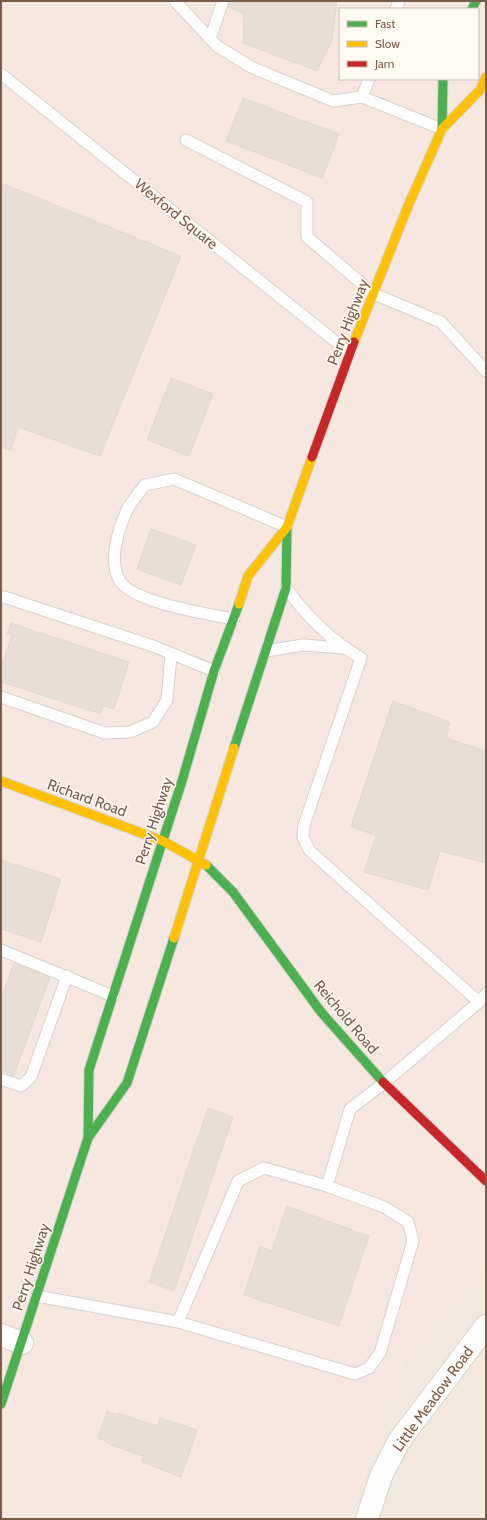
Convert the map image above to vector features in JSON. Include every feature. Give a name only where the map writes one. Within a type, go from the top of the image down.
[{"type":"main road","name":"Perry Highway","points":[[442,129],[480,90],[486,77]]},
{"type":"main road","name":"Perry Highway","points":[[88,1138],[89,1070],[163,841],[214,671],[234,619],[248,576],[287,527],[350,353],[442,129],[443,80]]},
{"type":"main road","name":"Perry Highway","points":[[1,1404],[88,1138],[126,1083],[286,588],[287,527]]},
{"type":"main road","name":"Richard Road","points":[[1,781],[163,841],[198,860]]},
{"type":"main road","name":"Reichold Road","points":[[198,860],[219,877],[233,892],[321,1012],[384,1082],[480,1177],[486,1181]]},
{"type":"street","name":"Little Meadow Road","points":[[367,1519],[381,1476],[399,1441],[486,1326]]},
{"type":"street","points":[[1,1336],[22,1343]]},
{"type":"lane","points":[[175,1],[216,46],[251,67],[333,101],[362,97],[442,129]]},
{"type":"lane","points":[[210,39],[223,1]]},
{"type":"lane","name":"Wexford Square","points":[[1,74],[350,353]]},
{"type":"lane","points":[[362,97],[369,80]]},
{"type":"lane","points":[[186,140],[307,202],[307,237],[374,294],[441,322],[486,371]]},
{"type":"lane","points":[[234,619],[187,611],[137,595],[120,582],[114,564],[118,537],[127,510],[145,485],[174,479],[287,527]]},
{"type":"lane","points":[[286,588],[310,619],[344,648],[361,658],[304,826],[303,837],[310,850],[483,998],[350,1109],[327,1186]]},
{"type":"lane","points":[[2,599],[153,646],[171,655],[214,671]]},
{"type":"lane","points":[[266,652],[303,645],[344,648]]},
{"type":"lane","points":[[1,697],[105,733],[130,732],[153,722],[167,700],[171,655]]},
{"type":"lane","points":[[1,950],[113,996]]},
{"type":"lane","points":[[1,1079],[22,1086],[32,1078],[67,976]]},
{"type":"lane","points":[[37,1296],[178,1322],[355,1374],[369,1368],[380,1353],[413,1241],[408,1222],[384,1208],[327,1186],[264,1168],[238,1181],[178,1322]]},
{"type":"shaded area","points":[[1,1],[486,1],[486,1264],[403,1361],[351,1513],[360,1519],[1,1519]]},
{"type":"shaded area","points":[[486,1264],[486,1519],[360,1519],[351,1513],[403,1361]]},
{"type":"building","points":[[214,1],[337,1],[332,41],[317,71],[243,43],[244,14]]},
{"type":"building","points":[[243,98],[339,134],[322,178],[226,141]]},
{"type":"building","points":[[1,183],[181,256],[100,456],[18,427],[11,450],[1,448]]},
{"type":"building","points":[[171,378],[213,394],[189,456],[147,440]]},
{"type":"building","points":[[151,529],[196,545],[181,585],[137,569]]},
{"type":"building","points":[[11,623],[129,662],[114,709],[103,706],[101,714],[1,682],[1,668],[12,635],[7,634]]},
{"type":"building","points":[[393,701],[450,722],[446,738],[486,751],[486,863],[440,851],[428,890],[364,872],[376,836],[351,826]]},
{"type":"building","points":[[1,860],[61,879],[41,942],[1,929]]},
{"type":"building","points":[[14,963],[50,977],[14,1075],[1,1070],[1,998]]},
{"type":"building","points":[[208,1108],[233,1117],[174,1291],[149,1282]]},
{"type":"building","points":[[287,1206],[369,1236],[339,1326],[244,1295],[260,1246],[272,1251]]},
{"type":"building","points":[[107,1411],[117,1415],[118,1413],[157,1426],[160,1418],[197,1430],[181,1477],[141,1462],[143,1456],[108,1444],[108,1442],[98,1438]]},
{"type":"traffic: fast","points":[[472,8],[476,1]]},
{"type":"traffic: fast","points":[[442,129],[443,80]]},
{"type":"traffic: fast","points":[[234,748],[286,588],[287,527]]},
{"type":"traffic: fast","points":[[88,1138],[89,1070],[182,781],[214,671],[239,604]]},
{"type":"traffic: fast","points":[[206,865],[233,892],[321,1012],[383,1082]]},
{"type":"traffic: fast","points":[[1,1404],[88,1138],[127,1083],[174,938]]},
{"type":"traffic: slow","points":[[354,342],[408,206],[442,129],[480,90],[486,77]]},
{"type":"traffic: slow","points":[[239,604],[248,576],[287,527],[312,457]]},
{"type":"traffic: slow","points":[[174,938],[234,748]]},
{"type":"traffic: slow","points":[[1,781],[163,841],[206,865]]},
{"type":"traffic: jam","points":[[312,457],[354,342]]},
{"type":"traffic: jam","points":[[383,1082],[486,1181]]}]
